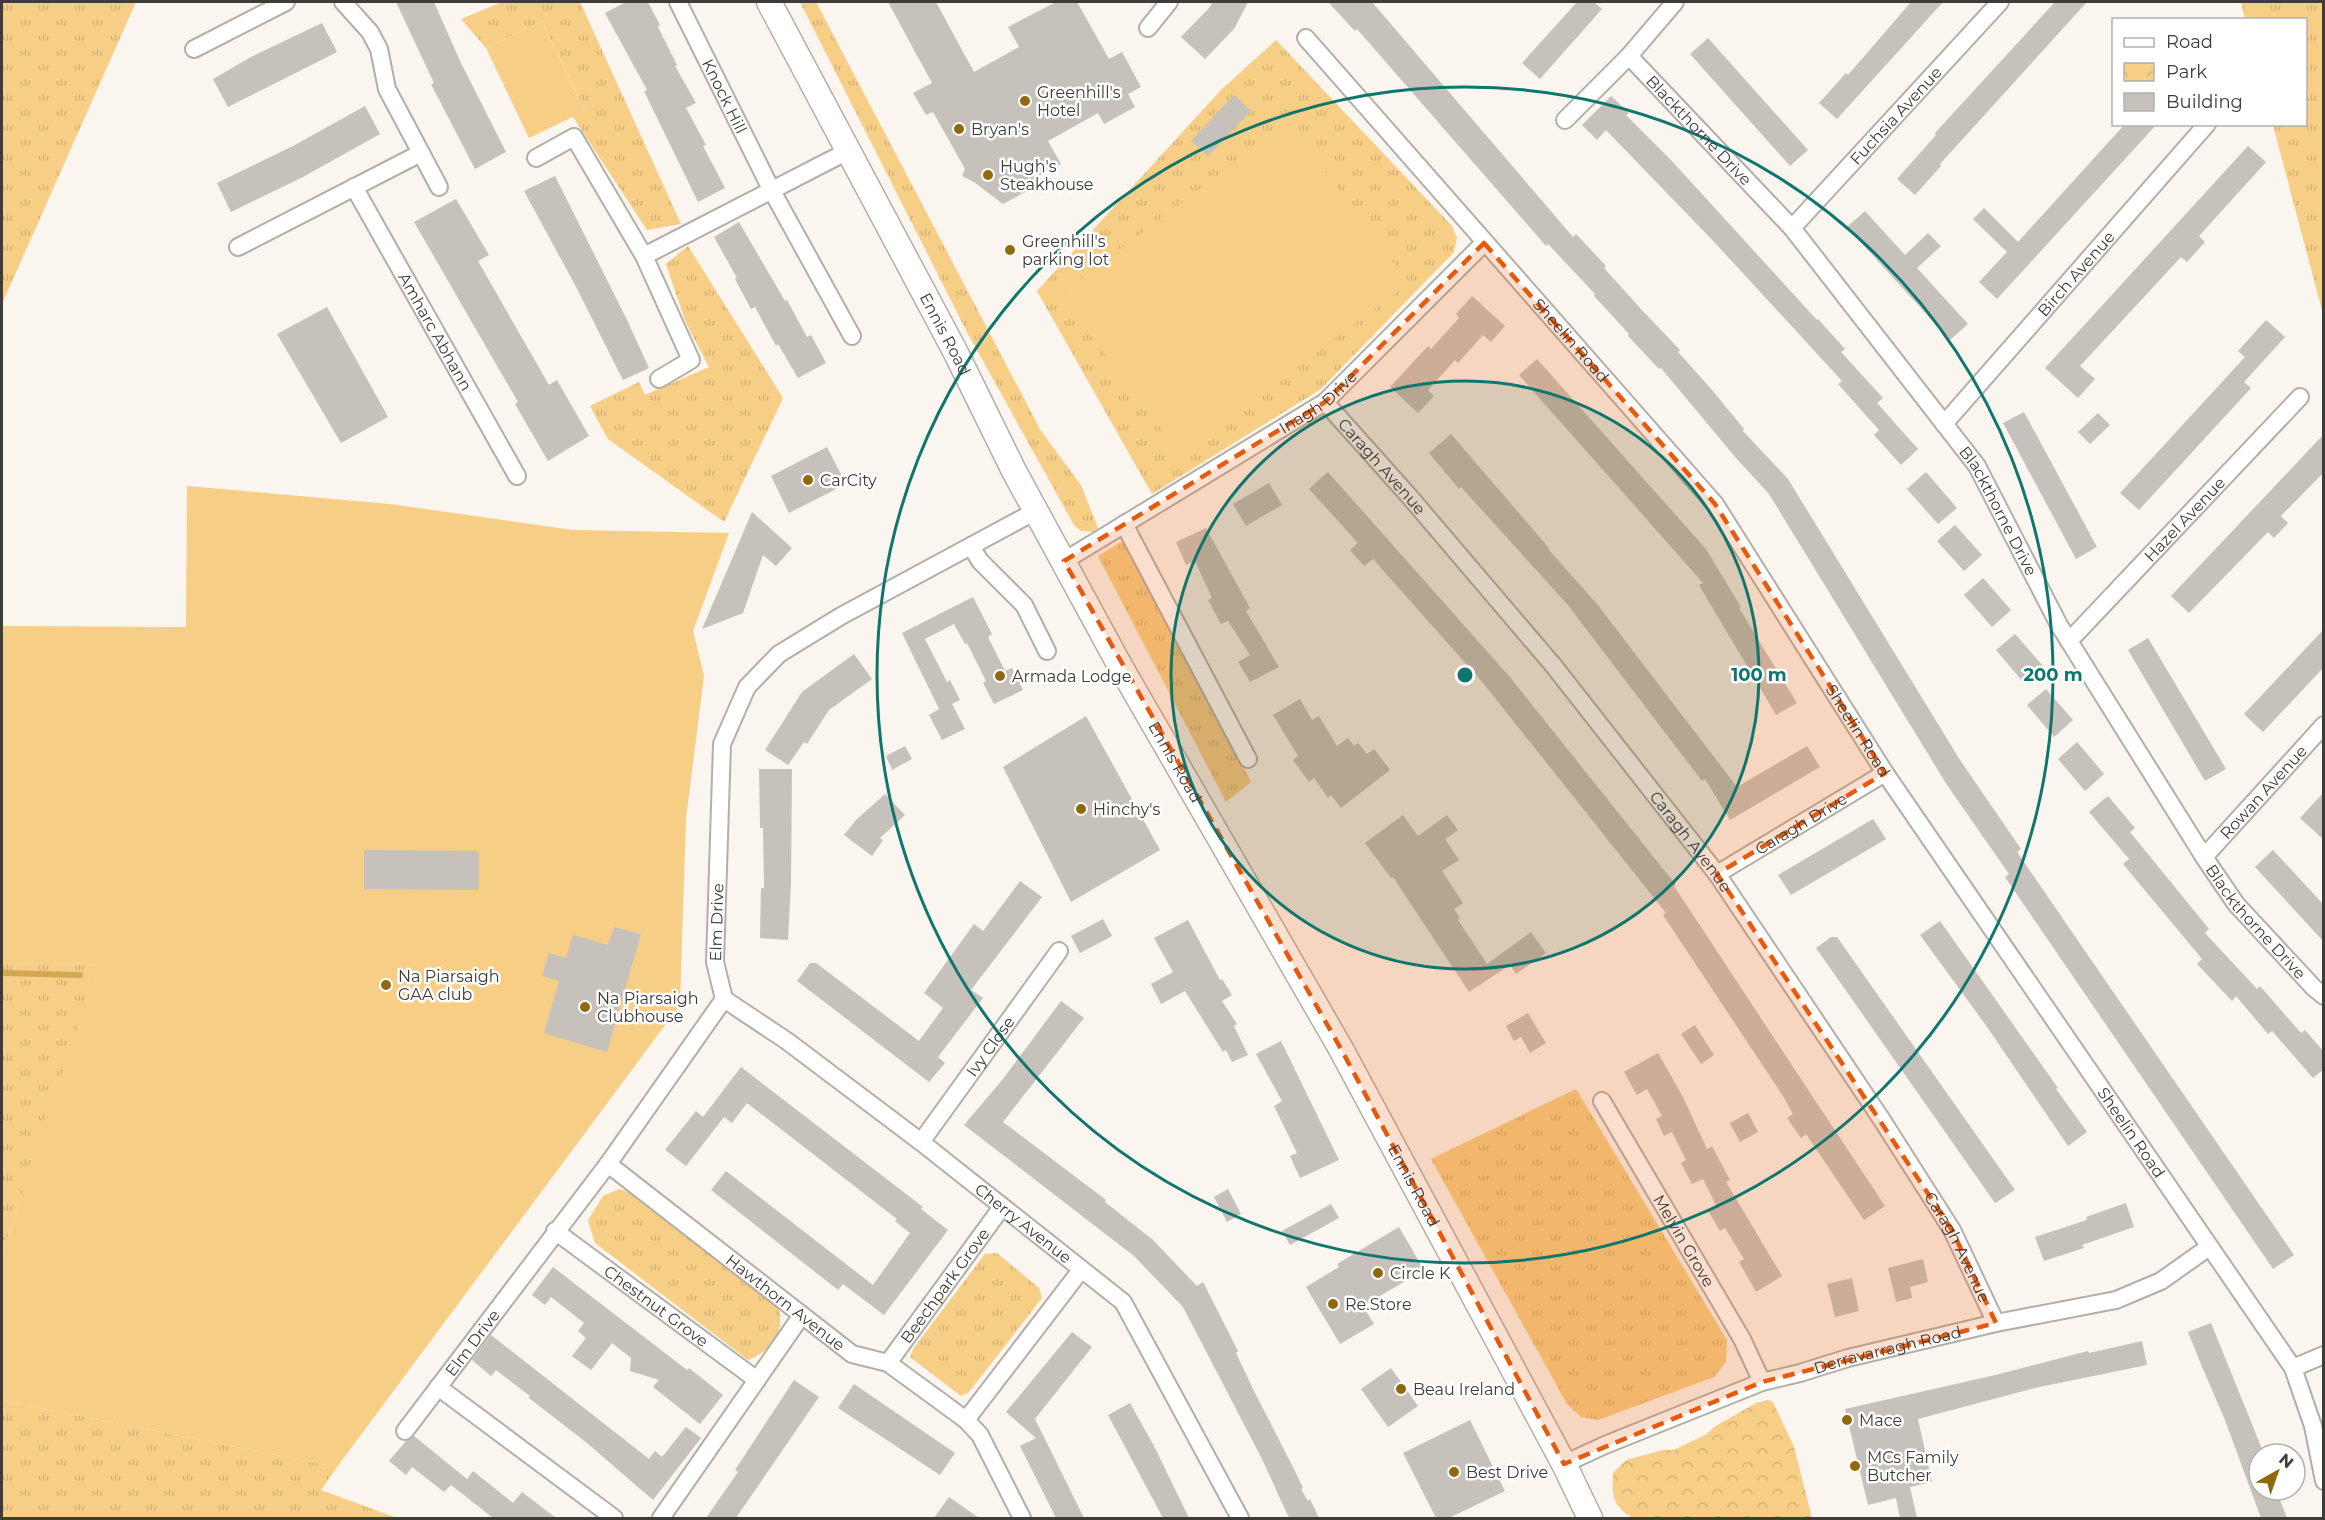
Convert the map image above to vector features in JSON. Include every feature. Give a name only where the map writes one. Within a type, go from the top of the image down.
[{"type":"main road","name":"Ennis Road","points":[[769,2],[956,353],[1014,471],[1119,664],[1345,1058],[1564,1464],[1590,1518]]},
{"type":"street","points":[[194,49],[286,2]]},
{"type":"street","points":[[343,2],[370,33],[379,49],[387,89],[439,187]]},
{"type":"street","name":"Knock Hill","points":[[678,2],[772,191],[852,336]]},
{"type":"street","points":[[1148,28],[1169,2]]},
{"type":"street","points":[[1565,120],[1629,56],[1675,2]]},
{"type":"street","name":"Fuchsia Avenue","points":[[1792,228],[2000,2]]},
{"type":"street","name":"Sheelin Road","points":[[1306,38],[1715,504],[1885,773],[2252,1305],[2293,1368],[2313,1426],[2324,1481]]},
{"type":"street","name":"Blackthorne Drive","points":[[1629,56],[1792,228],[1977,466],[2069,641],[2204,857],[2236,904],[2324,996]]},
{"type":"street","name":"Birch Avenue","points":[[1944,424],[2205,126]]},
{"type":"street","points":[[536,158],[574,137],[644,256],[690,360],[659,379]]},
{"type":"street","points":[[644,256],[848,151]]},
{"type":"street","points":[[238,247],[421,153]]},
{"type":"street","name":"Amharc Abhann","points":[[354,187],[517,476]]},
{"type":"street","name":"Inagh Drive","points":[[1064,561],[1325,402],[1484,243]]},
{"type":"street","name":"Hazel Avenue","points":[[2069,641],[2300,397]]},
{"type":"street","name":"Caragh Avenue","points":[[1325,402],[1409,496],[1553,665],[1717,874],[1882,1120],[1952,1230],[1996,1323]]},
{"type":"street","name":"Elm Drive","points":[[405,1431],[608,1164],[724,999],[715,962],[722,744],[747,687],[779,654],[841,616],[1036,511]]},
{"type":"street","points":[[1124,524],[1248,759]]},
{"type":"street","points":[[971,546],[980,561],[1024,605],[1047,651]]},
{"type":"street","name":"Rowan Avenue","points":[[2204,857],[2324,725]]},
{"type":"street","name":"Caragh Drive","points":[[1717,874],[1885,773]]},
{"type":"street","name":"Ivy Close","points":[[921,1142],[1059,951]]},
{"type":"street","name":"Cherry Avenue","points":[[724,999],[787,1041],[921,1142],[1123,1302],[1240,1518]]},
{"type":"street","name":"Melvin Grove","points":[[1602,1101],[1742,1339],[1762,1382]]},
{"type":"street","name":"Hawthorn Avenue","points":[[608,1164],[852,1354],[888,1363],[966,1420],[980,1435],[1016,1515]]},
{"type":"street","name":"Beechpark Grove","points":[[888,1363],[1002,1207]]},
{"type":"street","name":"Chestnut Grove","points":[[555,1231],[758,1380]]},
{"type":"street","name":"Derravarragh Road","points":[[1564,1464],[1605,1445],[1762,1382],[1848,1358],[1996,1323],[2116,1300],[2161,1281],[2210,1247]]},
{"type":"street","points":[[966,1420],[1081,1270]]},
{"type":"street","points":[[662,1518],[802,1315]]},
{"type":"street","points":[[2293,1368],[2324,1355]]},
{"type":"street","points":[[438,1387],[614,1518]]},
{"type":"highlighted area","points":[[1484,243],[1715,504],[1885,773],[1717,874],[1952,1230],[1996,1323],[1762,1382],[1564,1464],[1341,1049],[1064,561],[1325,402]]},
{"type":"green space","points":[[2,2],[136,2],[2,304]]},
{"type":"green space","points":[[502,2],[580,2],[681,224],[647,230],[573,117],[585,110],[542,21],[486,48],[461,19]]},
{"type":"green space","points":[[800,2],[816,2],[1041,431],[1081,485],[1098,528],[1095,532],[1081,531],[1074,525],[968,334]]},
{"type":"green space","points":[[2241,2],[2323,2],[2323,314],[2273,126],[2307,126],[2307,18],[2245,18]]},
{"type":"green space","points":[[542,21],[585,111],[529,138],[486,48]]},
{"type":"green space","points":[[1276,40],[1452,226],[1457,238],[1454,252],[1321,389],[1152,494],[1037,291],[1221,90]]},
{"type":"green space","points":[[1288,122],[1409,283],[1181,455],[1060,295]]},
{"type":"green space","points":[[688,246],[783,398],[724,522],[608,439],[590,406],[639,382],[645,395],[709,367],[686,323],[666,264]]},
{"type":"green space","name":"Na Piarsaigh GAA club","points":[[187,486],[390,504],[573,530],[729,533],[693,631],[704,676],[686,818],[680,1005],[337,1467],[2,1399],[2,1254],[98,965],[2,963],[2,626],[186,627]]},
{"type":"green space","points":[[1123,541],[1251,782],[1226,802],[1098,556]]},
{"type":"green space","points":[[2,963],[99,965],[2,1254]]},
{"type":"green space","points":[[1576,1089],[1727,1340],[1726,1362],[1714,1377],[1598,1420],[1581,1417],[1567,1404],[1431,1159]]},
{"type":"green space","points":[[619,1189],[634,1194],[777,1302],[779,1330],[766,1350],[748,1360],[595,1243],[588,1220],[603,1196]]},
{"type":"green space","points":[[997,1253],[1039,1288],[1042,1298],[969,1392],[961,1396],[910,1357],[913,1349],[985,1254]]},
{"type":"green space","points":[[2,1399],[337,1467],[321,1490],[397,1518],[2,1518]]},
{"type":"green space","points":[[1767,1400],[1773,1402],[1794,1447],[1812,1518],[1633,1518],[1617,1504],[1613,1494],[1613,1473],[1626,1460],[1663,1450],[1674,1450],[1707,1434],[1714,1427],[1756,1403]]},
{"type":"building","points":[[396,2],[434,2],[460,61],[506,152],[475,169],[431,84],[434,83]]},
{"type":"building","points":[[626,2],[648,2],[677,65],[675,66],[696,103],[686,108],[725,188],[698,202],[644,91],[647,90],[605,13]]},
{"type":"building","name":"Greenhill's Hotel","points":[[888,2],[936,2],[974,72],[1019,47],[1008,27],[1056,2],[1077,2],[1109,59],[1122,52],[1141,87],[1128,94],[1135,107],[1104,124],[1098,113],[1048,141],[1061,164],[1024,184],[1027,191],[1003,204],[974,182],[962,176],[965,169],[933,112],[926,115],[913,93],[932,83]]},
{"type":"building","points":[[1213,2],[1248,2],[1234,29],[1205,59],[1181,37]]},
{"type":"building","points":[[1328,2],[1372,2],[1573,237],[1576,234],[1606,266],[1604,268],[1680,350],[1678,352],[1712,390],[1744,429],[1743,431],[1788,479],[1960,760],[2021,849],[2017,852],[2294,1255],[2273,1269],[2005,877],[2009,874],[1947,785],[1769,494],[1661,368],[1659,369],[1628,336],[1629,334],[1594,296],[1595,294],[1548,244],[1546,246],[1357,29],[1355,31]]},
{"type":"building","points":[[1577,2],[1594,2],[1602,9],[1540,79],[1522,63]]},
{"type":"building","points":[[1911,2],[1943,2],[1837,119],[1819,103],[1846,73],[1848,75]]},
{"type":"building","points":[[2055,2],[2087,2],[1940,164],[1941,166],[1915,195],[1897,179],[1936,135],[1935,133]]},
{"type":"building","points":[[322,23],[337,52],[228,107],[213,79],[251,57]]},
{"type":"building","points":[[1708,38],[1808,150],[1790,166],[1690,54]]},
{"type":"building","points":[[1234,95],[1251,111],[1208,156],[1191,141]]},
{"type":"building","points":[[1611,96],[1629,113],[1626,115],[1670,159],[1845,349],[1841,352],[1883,398],[1877,403],[1918,449],[1901,465],[1874,435],[1879,430],[1838,384],[1842,381],[1717,245],[1606,130],[1597,140],[1582,125]]},
{"type":"building","points":[[365,106],[380,134],[303,177],[231,212],[217,183],[295,145]]},
{"type":"building","points":[[2123,126],[2155,126],[1997,299],[1979,282],[2007,252],[1973,219],[1984,208],[2018,242]]},
{"type":"building","points":[[2248,146],[2266,162],[2199,236],[2205,242],[2187,262],[2181,257],[2080,366],[2095,379],[2078,398],[2045,368]]},
{"type":"building","points":[[555,176],[649,368],[623,380],[524,191]]},
{"type":"building","points":[[456,199],[489,255],[478,261],[549,385],[557,380],[589,436],[548,461],[515,404],[518,402],[414,222]]},
{"type":"building","points":[[1865,211],[1905,255],[1928,233],[1941,246],[1917,268],[1968,324],[1950,340],[1847,227]]},
{"type":"building","points":[[739,222],[807,337],[811,335],[826,363],[798,378],[778,344],[776,346],[755,307],[751,309],[714,237]]},
{"type":"building","points":[[1472,296],[1505,326],[1491,342],[1483,335],[1458,363],[1455,360],[1428,390],[1434,396],[1418,413],[1390,387],[1428,346],[1431,349],[1459,318],[1456,314]]},
{"type":"building","points":[[327,307],[388,417],[341,443],[277,334]]},
{"type":"building","points":[[2266,320],[2285,337],[2244,382],[2251,388],[2139,510],[2120,493],[2245,357],[2238,351]]},
{"type":"building","points":[[1537,359],[1706,549],[1797,703],[1776,715],[1699,585],[1703,583],[1519,375]]},
{"type":"building","points":[[2024,412],[2097,547],[2076,559],[2003,423]]},
{"type":"building","points":[[2098,413],[2110,425],[2090,444],[2078,432]]},
{"type":"building","points":[[1451,434],[1597,604],[1737,787],[1807,746],[1820,767],[1730,820],[1705,779],[1702,781],[1567,604],[1461,487],[1459,489],[1429,453]]},
{"type":"building","points":[[2324,434],[2324,472],[2281,516],[2288,523],[2274,538],[2268,532],[2189,613],[2171,596]]},
{"type":"building","name":"CarCity","points":[[827,447],[846,484],[789,513],[771,476]]},
{"type":"building","points":[[1328,472],[1509,676],[1676,885],[1674,886],[1885,1206],[1864,1220],[1806,1134],[1801,1138],[1787,1118],[1793,1114],[1783,1096],[1663,915],[1666,913],[1483,683],[1373,559],[1364,566],[1350,550],[1358,543],[1309,489]]},
{"type":"building","points":[[1926,472],[1957,508],[1938,524],[1907,489]]},
{"type":"building","points":[[1269,483],[1282,505],[1246,526],[1233,504]]},
{"type":"building","points":[[752,512],[792,548],[776,566],[763,555],[743,613],[702,629]]},
{"type":"building","points":[[1955,525],[1982,555],[1964,571],[1937,541]]},
{"type":"building","points":[[1206,528],[1250,608],[1246,611],[1279,667],[1250,682],[1238,662],[1250,655],[1228,621],[1221,624],[1208,600],[1212,598],[1195,561],[1186,565],[1176,542]]},
{"type":"building","points":[[1983,578],[2011,610],[1992,627],[1964,595]]},
{"type":"building","points":[[973,597],[992,634],[988,637],[1005,671],[1012,668],[1023,690],[994,704],[983,683],[986,681],[967,643],[965,644],[954,624],[925,639],[947,682],[950,680],[960,700],[952,704],[965,729],[942,740],[929,715],[939,709],[902,633]]},
{"type":"building","points":[[2324,629],[2324,667],[2263,732],[2244,714]]},
{"type":"building","points":[[2015,634],[2043,666],[2023,682],[1996,650]]},
{"type":"building","points":[[2148,638],[2226,769],[2205,781],[2128,650]]},
{"type":"building","points":[[854,654],[872,679],[829,710],[807,744],[804,742],[788,765],[765,750],[802,692]]},
{"type":"building","points":[[2046,689],[2073,720],[2054,737],[2027,705]]},
{"type":"building","points":[[1300,699],[1312,720],[1319,716],[1337,746],[1348,738],[1354,746],[1358,743],[1367,754],[1374,749],[1390,770],[1341,808],[1331,795],[1328,798],[1314,778],[1309,782],[1293,760],[1298,756],[1273,715]]},
{"type":"building","name":"Hinchy's","points":[[1086,716],[1160,850],[1071,902],[1003,767]]},
{"type":"building","points":[[2077,742],[2104,774],[2085,791],[2058,759]]},
{"type":"building","points":[[905,746],[912,759],[892,770],[886,756]]},
{"type":"building","points":[[759,769],[792,769],[788,940],[760,938],[761,888],[764,888]]},
{"type":"building","points":[[2324,792],[2324,840],[2300,818]]},
{"type":"building","points":[[885,794],[905,815],[880,838],[883,840],[872,856],[844,835],[856,820]]},
{"type":"building","points":[[2108,796],[2135,828],[2130,832],[2209,929],[2205,933],[2257,989],[2260,986],[2301,1033],[2305,1030],[2324,1052],[2324,1069],[2313,1078],[2272,1031],[2268,1034],[2236,996],[2232,1001],[2197,964],[2202,959],[2123,864],[2129,859],[2089,812]]},
{"type":"building","points":[[1403,815],[1418,836],[1447,815],[1458,830],[1445,839],[1459,860],[1442,871],[1463,903],[1454,909],[1460,918],[1458,920],[1487,964],[1531,932],[1546,953],[1516,974],[1510,965],[1469,992],[1393,877],[1391,878],[1365,843]]},
{"type":"building","points":[[1873,819],[1886,839],[1791,895],[1778,875]]},
{"type":"building","points":[[364,850],[479,851],[479,890],[364,889]]},
{"type":"building","points":[[2273,850],[2324,905],[2324,942],[2255,867]]},
{"type":"building","points":[[1020,881],[1042,897],[971,990],[983,998],[938,1057],[945,1063],[929,1082],[797,981],[810,963],[816,963],[919,1041],[943,1008],[924,993],[974,924],[983,931]]},
{"type":"building","points":[[1103,919],[1112,936],[1080,953],[1071,936]]},
{"type":"building","points":[[1188,920],[1220,980],[1222,979],[1232,995],[1222,1001],[1237,1024],[1234,1026],[1248,1055],[1232,1062],[1226,1050],[1223,1052],[1185,991],[1161,1004],[1151,984],[1173,972],[1154,938]]},
{"type":"building","points":[[1940,921],[2087,1132],[2068,1146],[1985,1024],[1920,935]]},
{"type":"building","name":"Na Piarsaigh Clubhouse","points":[[614,927],[641,934],[607,1052],[544,1033],[559,981],[542,976],[549,953],[566,958],[573,935],[608,945]]},
{"type":"building","points":[[1831,937],[1837,937],[2015,1190],[1995,1203],[1816,948]]},
{"type":"building","points":[[1061,1001],[1084,1018],[1003,1122],[1106,1200],[1105,1202],[1153,1240],[1197,1286],[1203,1282],[1238,1351],[1236,1353],[1254,1391],[1295,1471],[1303,1488],[1301,1489],[1308,1501],[1310,1499],[1319,1518],[1289,1518],[1262,1459],[1183,1307],[1134,1256],[964,1125],[1003,1079]]},
{"type":"building","points":[[1528,1013],[1546,1043],[1530,1053],[1521,1037],[1514,1041],[1506,1026]]},
{"type":"building","points":[[1695,1025],[1714,1055],[1701,1064],[1681,1034]]},
{"type":"building","points":[[1281,1041],[1339,1160],[1300,1178],[1290,1156],[1297,1153],[1274,1106],[1282,1101],[1256,1054]]},
{"type":"building","points":[[1658,1053],[1683,1097],[1707,1149],[1712,1146],[1730,1180],[1726,1182],[1782,1276],[1756,1292],[1739,1262],[1744,1259],[1725,1228],[1720,1231],[1709,1212],[1717,1207],[1703,1179],[1692,1184],[1681,1163],[1686,1160],[1672,1132],[1664,1136],[1656,1119],[1662,1116],[1647,1089],[1637,1095],[1624,1072]]},
{"type":"building","points":[[741,1067],[923,1207],[921,1209],[948,1230],[884,1315],[843,1284],[838,1290],[711,1190],[726,1171],[873,1285],[910,1233],[895,1221],[897,1219],[747,1103],[732,1123],[724,1117],[686,1166],[665,1150],[696,1111],[703,1117]]},
{"type":"building","points":[[1748,1113],[1758,1132],[1740,1142],[1730,1123]]},
{"type":"building","points":[[1228,1189],[1241,1214],[1227,1222],[1214,1197]]},
{"type":"building","points":[[2126,1203],[2134,1227],[2082,1245],[2084,1248],[2044,1261],[2035,1237],[2087,1220],[2086,1217]]},
{"type":"building","points":[[1331,1204],[1339,1218],[1290,1245],[1282,1231]]},
{"type":"building","points":[[1399,1227],[1424,1270],[1363,1306],[1374,1324],[1340,1344],[1306,1287],[1339,1267],[1337,1264]]},
{"type":"building","points":[[1923,1259],[1928,1282],[1910,1287],[1912,1298],[1896,1302],[1888,1268]]},
{"type":"building","points":[[553,1267],[723,1395],[700,1424],[653,1387],[659,1380],[630,1371],[631,1358],[612,1343],[591,1370],[572,1356],[586,1338],[578,1331],[584,1323],[551,1297],[545,1305],[532,1295]]},
{"type":"building","points":[[1852,1278],[1859,1311],[1835,1317],[1827,1284]]},
{"type":"building","points":[[2211,1323],[2259,1442],[2247,1442],[2247,1480],[2225,1420],[2188,1332]]},
{"type":"building","points":[[1072,1332],[1092,1347],[1035,1419],[1084,1518],[1056,1518],[1020,1446],[1036,1438],[1006,1412]]},
{"type":"building","points":[[491,1335],[649,1459],[655,1451],[662,1457],[686,1427],[701,1438],[653,1500],[587,1443],[529,1398],[530,1396],[496,1370],[491,1376],[472,1360]]},
{"type":"building","points":[[2142,1341],[2147,1365],[2035,1388],[1918,1419],[1932,1482],[1910,1487],[1917,1518],[1900,1518],[1896,1498],[1868,1505],[1845,1409],[2088,1351],[2089,1353]]},
{"type":"building","points":[[1391,1368],[1418,1406],[1388,1427],[1361,1389]]},
{"type":"building","points":[[794,1380],[819,1397],[736,1518],[706,1518],[738,1472],[735,1470]]},
{"type":"building","points":[[854,1384],[955,1453],[940,1475],[838,1408]]},
{"type":"building","points":[[1130,1403],[1189,1518],[1163,1518],[1108,1415]]},
{"type":"building","name":"Best Drive","points":[[1470,1420],[1505,1491],[1449,1518],[1436,1518],[1403,1453]]},
{"type":"building","points":[[414,1436],[467,1479],[473,1471],[513,1503],[522,1492],[556,1518],[493,1518],[451,1485],[444,1492],[412,1467],[406,1475],[389,1461],[406,1441]]},
{"type":"building","points":[[949,1497],[979,1518],[934,1518]]},
{"type":"building","points":[[2255,1502],[2281,1502],[2287,1518],[2261,1518]]},
{"type":"waterway","points":[[2,973],[80,975]]},
{"type":"place","name":"Greenhill's Hotel","points":[[1025,101]]},
{"type":"place","name":"Bryan's","points":[[959,129]]},
{"type":"place","name":"Hugh's Steakhouse","points":[[988,175]]},
{"type":"place","name":"Greenhill's parking lot","points":[[1010,250]]},
{"type":"place","name":"CarCity","points":[[808,480]]},
{"type":"place","name":"Armada Lodge","points":[[1000,676]]},
{"type":"place","name":"Hinchy's","points":[[1081,809]]},
{"type":"place","name":"Na Piarsaigh GAA club","points":[[386,985]]},
{"type":"place","name":"Na Piarsaigh Clubhouse","points":[[585,1007]]},
{"type":"place","name":"Circle K","points":[[1378,1273]]},
{"type":"place","name":"Re.Store","points":[[1333,1304]]},
{"type":"place","name":"Beau Ireland","points":[[1401,1389]]},
{"type":"place","name":"Mace","points":[[1847,1420]]},
{"type":"place","name":"MCs Family Butcher","points":[[1855,1466]]},
{"type":"place","name":"Best Drive","points":[[1454,1472]]}]
